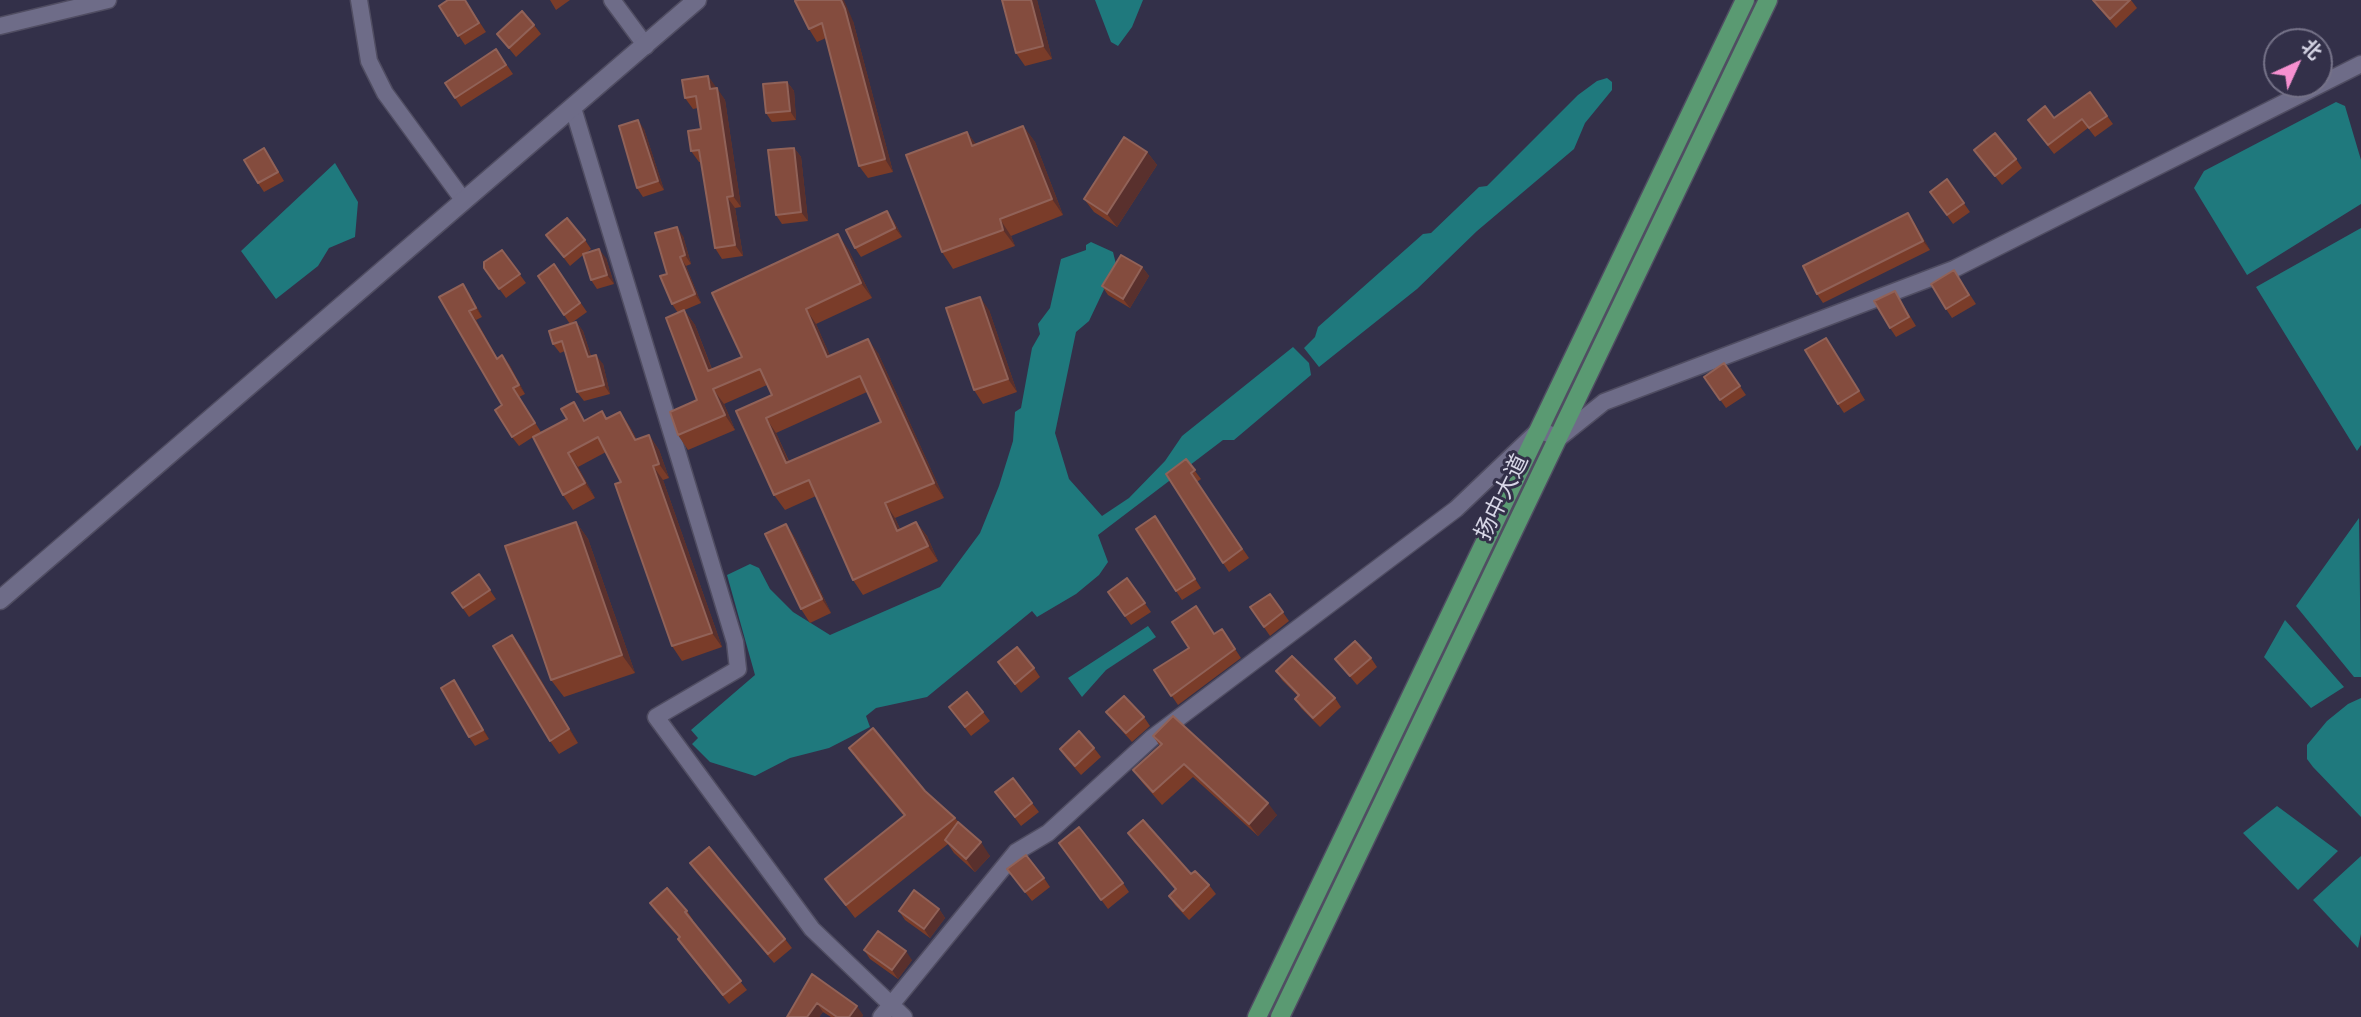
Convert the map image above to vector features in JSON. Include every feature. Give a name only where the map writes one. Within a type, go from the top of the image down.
[{"type":"main road","points":[[0,600],[646,46],[696,0]]},
{"type":"main road","name":"扬中大道","points":[[1261,1015],[1745,0]]},
{"type":"main road","name":"扬中大道","points":[[1280,1017],[1768,0]]},
{"type":"street","points":[[0,26],[108,0]]},
{"type":"street","points":[[359,0],[369,61],[385,93],[464,201]]},
{"type":"street","points":[[612,0],[646,46]]},
{"type":"street","points":[[886,1012],[1016,852],[1048,833],[1152,738],[1456,509],[1539,430],[1559,438],[1604,402],[1954,269],[2361,64]]},
{"type":"street","points":[[573,108],[735,642],[738,669],[656,717],[812,929],[886,1012],[904,1017]]},
{"type":"shaded area","points":[[1095,0],[1143,0],[1132,27],[1118,46],[1111,42]]},
{"type":"shaded area","points":[[1607,78],[1612,82],[1612,90],[1585,123],[1574,149],[1477,231],[1417,289],[1319,367],[1304,348],[1315,337],[1318,327],[1423,234],[1431,233],[1479,187],[1487,186],[1578,95],[1597,81]]},
{"type":"shaded area","points":[[2336,102],[2345,106],[2361,160],[2361,204],[2247,275],[2194,188],[2204,171]]},
{"type":"shaded area","points":[[335,163],[358,202],[355,237],[329,248],[318,266],[276,299],[241,251]]},
{"type":"shaded area","points":[[2361,228],[2361,445],[2357,451],[2256,287]]},
{"type":"shaded area","points":[[1091,242],[1113,252],[1116,264],[1089,321],[1076,332],[1055,433],[1069,479],[1102,516],[1129,498],[1165,461],[1182,436],[1293,347],[1309,363],[1311,375],[1234,440],[1223,440],[1098,535],[1108,562],[1099,575],[1076,594],[1037,617],[1032,611],[927,697],[876,708],[866,716],[870,727],[829,748],[790,758],[755,776],[710,762],[692,744],[698,738],[691,730],[755,675],[727,575],[750,564],[759,568],[770,589],[793,612],[830,635],[940,587],[980,533],[999,486],[1013,441],[1015,412],[1021,408],[1032,348],[1040,334],[1038,324],[1050,308],[1061,259],[1086,250],[1086,245]]},
{"type":"shaded area","points":[[2359,518],[2361,677],[2354,677],[2296,606]]},
{"type":"shaded area","points":[[2285,620],[2344,687],[2311,708],[2264,657]]},
{"type":"shaded area","points":[[1148,626],[1156,637],[1106,670],[1082,697],[1068,678]]},
{"type":"shaded area","points":[[2361,698],[2361,817],[2307,759],[2307,745],[2327,721],[2348,704]]},
{"type":"shaded area","points":[[2277,806],[2338,851],[2298,890],[2243,833]]},
{"type":"shaded area","points":[[2361,856],[2361,934],[2358,948],[2313,900]]},
{"type":"building","points":[[448,0],[465,0],[479,23],[458,36],[439,6]]},
{"type":"building","points":[[841,0],[885,159],[859,166],[822,23],[809,29],[795,1]]},
{"type":"building","points":[[1002,0],[1031,0],[1043,46],[1016,53]]},
{"type":"building","points":[[2093,0],[2130,0],[2110,19]]},
{"type":"building","points":[[522,11],[534,25],[509,48],[497,34]]},
{"type":"building","points":[[496,49],[506,65],[455,98],[445,83]]},
{"type":"building","points":[[708,76],[710,89],[717,88],[733,196],[727,197],[735,245],[715,248],[699,150],[691,151],[688,131],[701,129],[696,96],[685,98],[682,80]]},
{"type":"building","points":[[787,82],[790,111],[766,113],[763,84]]},
{"type":"building","points":[[2090,92],[2107,116],[2089,128],[2082,119],[2048,145],[2028,120],[2045,106],[2054,118]]},
{"type":"building","points":[[638,120],[658,181],[637,188],[619,126]]},
{"type":"building","points":[[1023,126],[1052,199],[1000,219],[1003,230],[942,252],[906,155],[967,132],[972,146]]},
{"type":"building","points":[[1995,133],[2016,159],[1995,176],[1974,150]]},
{"type":"building","points":[[1124,137],[1147,152],[1107,214],[1084,199]]},
{"type":"building","points":[[264,148],[278,172],[258,183],[244,160]]},
{"type":"building","points":[[794,148],[801,212],[776,215],[768,150]]},
{"type":"building","points":[[1947,179],[1964,203],[1947,215],[1930,192]]},
{"type":"building","points":[[887,211],[895,228],[855,248],[846,230]]},
{"type":"building","points":[[1908,213],[1923,241],[1817,294],[1803,266]]},
{"type":"building","points":[[567,218],[585,240],[564,257],[546,235]]},
{"type":"building","points":[[677,227],[685,255],[680,257],[695,294],[672,304],[660,276],[667,274],[655,233]]},
{"type":"building","points":[[838,234],[861,283],[806,309],[827,357],[868,339],[934,483],[885,503],[897,531],[916,522],[928,546],[853,580],[809,480],[774,495],[736,411],[772,395],[760,369],[713,389],[725,415],[678,435],[670,412],[697,400],[666,318],[684,310],[708,371],[742,357],[712,293]],"holes":[[[860,376],[881,422],[786,463],[766,418]]]},
{"type":"building","points":[[599,249],[607,275],[591,280],[583,254]]},
{"type":"building","points":[[502,250],[520,274],[499,289],[484,268],[484,262]]},
{"type":"building","points":[[1121,255],[1142,267],[1123,299],[1102,286]]},
{"type":"building","points":[[554,264],[580,303],[564,315],[538,276]]},
{"type":"building","points":[[1954,270],[1969,295],[1946,309],[1931,284]]},
{"type":"building","points":[[463,284],[476,308],[469,311],[497,359],[502,355],[519,385],[513,388],[535,423],[512,437],[495,410],[502,405],[439,297]]},
{"type":"building","points":[[1895,291],[1909,317],[1890,328],[1874,301]]},
{"type":"building","points":[[980,297],[1008,379],[974,390],[946,308]]},
{"type":"building","points":[[576,322],[588,357],[596,355],[604,385],[577,392],[562,341],[553,344],[549,331]]},
{"type":"building","points":[[1826,338],[1859,391],[1838,404],[1805,350]]},
{"type":"building","points":[[1724,363],[1740,386],[1720,400],[1704,377]]},
{"type":"building","points":[[574,402],[584,421],[602,411],[606,419],[620,412],[635,440],[649,435],[659,464],[653,466],[712,633],[672,646],[615,484],[621,482],[598,437],[568,453],[585,483],[563,495],[533,437],[567,419],[561,409]]},
{"type":"building","points":[[1186,459],[1195,470],[1191,473],[1242,549],[1223,563],[1166,474]]},
{"type":"building","points":[[1155,516],[1195,579],[1176,591],[1136,529]]},
{"type":"building","points":[[576,522],[622,655],[551,680],[505,546]]},
{"type":"building","points":[[786,524],[822,599],[801,609],[765,534]]},
{"type":"building","points":[[479,574],[490,590],[463,608],[452,593]]},
{"type":"building","points":[[1127,578],[1145,603],[1125,616],[1108,592]]},
{"type":"building","points":[[1270,594],[1283,612],[1264,627],[1250,607]]},
{"type":"building","points":[[1196,606],[1214,634],[1222,629],[1235,649],[1171,696],[1154,670],[1189,648],[1172,622]]},
{"type":"building","points":[[512,635],[569,729],[550,741],[493,646]]},
{"type":"building","points":[[1355,641],[1371,658],[1350,676],[1335,659]]},
{"type":"building","points":[[1017,647],[1034,668],[1015,684],[998,662]]},
{"type":"building","points":[[1292,656],[1335,698],[1313,718],[1295,699],[1299,695],[1276,671]]},
{"type":"building","points":[[454,680],[483,730],[469,737],[441,688]]},
{"type":"building","points":[[967,692],[983,712],[965,727],[949,707]]},
{"type":"building","points":[[1124,696],[1144,717],[1126,733],[1106,712]]},
{"type":"building","points":[[1173,716],[1268,803],[1249,824],[1184,764],[1153,792],[1133,770],[1162,744],[1153,736]]},
{"type":"building","points":[[873,728],[925,791],[955,818],[846,905],[825,879],[905,815],[849,748]]},
{"type":"building","points":[[1079,731],[1094,748],[1075,766],[1060,749]]},
{"type":"building","points":[[1013,778],[1032,803],[1015,817],[995,792]]},
{"type":"building","points":[[1143,820],[1191,874],[1195,871],[1209,885],[1183,911],[1169,896],[1176,889],[1128,833]]},
{"type":"building","points":[[958,822],[981,842],[966,859],[945,840]]},
{"type":"building","points":[[1079,827],[1123,883],[1101,900],[1059,843]]},
{"type":"building","points":[[709,847],[785,939],[768,954],[690,863]]},
{"type":"building","points":[[1026,855],[1044,878],[1025,892],[1007,869]]},
{"type":"building","points":[[667,888],[741,981],[723,995],[678,939],[680,937],[650,903]]},
{"type":"building","points":[[914,890],[939,909],[924,929],[899,911]]},
{"type":"building","points":[[878,931],[906,951],[892,970],[864,950]]},
{"type":"building","points":[[812,974],[857,1006],[849,1017],[837,1017],[817,1003],[807,1017],[787,1017]]}]
